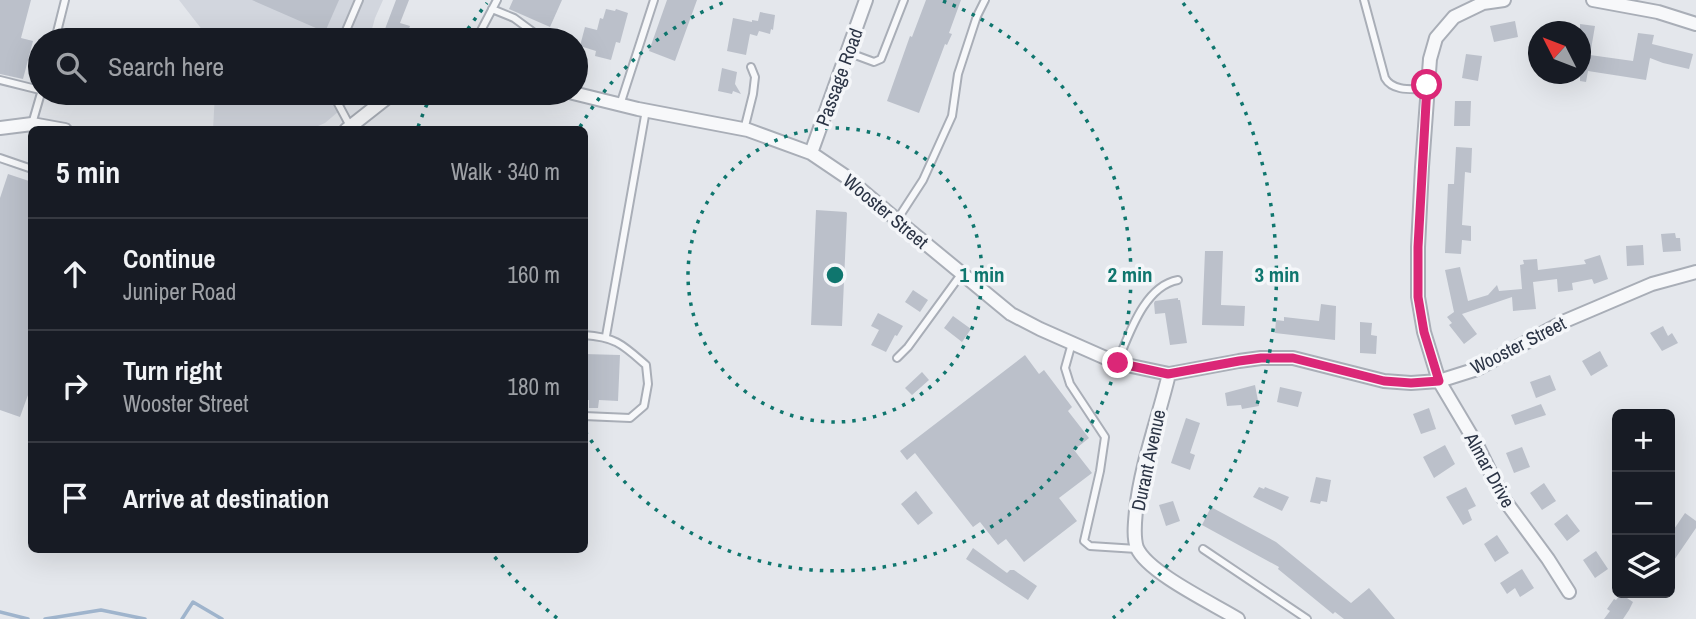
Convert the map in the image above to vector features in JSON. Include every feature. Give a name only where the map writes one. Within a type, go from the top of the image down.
[{"type":"street","name":"Passage Road","points":[[811,153],[866,0]]},
{"type":"street","name":"Almar Drive","points":[[1504,0],[1483,3],[1454,17],[1436,38],[1430,59],[1427,89],[1419,220],[1418,297],[1424,332],[1439,381],[1477,445],[1503,498],[1569,592]]},
{"type":"street","points":[[1593,0],[1659,6],[1696,24]]},
{"type":"street","name":"Wooster Street","points":[[588,96],[744,130],[811,153],[845,176],[1011,314],[1118,363],[1168,374],[1261,358],[1293,358],[1384,381],[1439,381],[1477,369],[1565,321],[1652,284],[1696,272]]},
{"type":"street","points":[[351,126],[378,105]]},
{"type":"street","points":[[0,128],[32,124],[43,126]]},
{"type":"street","name":"Durant Avenue","points":[[1138,549],[1134,528],[1139,488],[1168,374]]},
{"type":"street","points":[[1138,549],[1152,566],[1171,581],[1238,619]]},
{"type":"lane","points":[[58,28],[65,0]]},
{"type":"lane","points":[[347,28],[359,0]]},
{"type":"lane","points":[[482,28],[497,0]]},
{"type":"lane","points":[[621,104],[654,0]]},
{"type":"lane","points":[[848,52],[874,62],[881,59],[904,0]]},
{"type":"lane","points":[[897,220],[923,180],[952,116],[958,74],[985,0]]},
{"type":"lane","points":[[1364,0],[1388,84],[1394,87],[1427,89]]},
{"type":"lane","points":[[492,9],[514,18],[528,28]]},
{"type":"lane","points":[[744,130],[755,77],[751,67]]},
{"type":"lane","points":[[0,80],[28,88]]},
{"type":"lane","points":[[32,124],[37,105]]},
{"type":"lane","points":[[338,105],[347,126]]},
{"type":"lane","points":[[606,336],[646,110]]},
{"type":"lane","points":[[0,158],[28,168]]},
{"type":"lane","points":[[897,358],[962,273]]},
{"type":"lane","points":[[1118,363],[1128,337],[1152,295],[1161,286],[1178,280]]},
{"type":"lane","points":[[588,335],[606,336],[626,347],[646,366],[648,384],[644,406],[630,418],[588,416]]},
{"type":"lane","points":[[1072,343],[1065,368],[1070,384],[1105,437],[1084,541],[1090,546],[1138,549]]},
{"type":"lane","points":[[1203,549],[1307,619]]},
{"type":"shaded area","points":[[179,0],[383,0],[372,28],[201,28]]},
{"type":"shaded area","points":[[214,105],[346,105],[318,126],[213,126]]},
{"type":"building","points":[[0,0],[31,0],[21,38],[28,40],[28,60],[23,79],[0,74]]},
{"type":"building","points":[[252,0],[339,0],[327,28],[316,28]]},
{"type":"building","points":[[396,0],[409,0],[400,23],[410,26],[409,28],[385,28]]},
{"type":"building","points":[[513,0],[562,0],[550,27],[509,9]]},
{"type":"building","points":[[667,0],[697,0],[675,61],[649,51]]},
{"type":"building","points":[[926,0],[961,0],[949,33],[952,34],[947,45],[945,44],[919,113],[887,101]]},
{"type":"building","points":[[606,9],[628,13],[620,43],[616,42],[611,60],[595,56],[596,51],[588,48],[588,28],[585,27],[597,30],[600,18],[603,19]]},
{"type":"building","points":[[760,12],[775,15],[770,34],[759,31],[757,36],[750,34],[746,55],[727,51],[733,18],[758,21]]},
{"type":"building","points":[[1515,21],[1518,37],[1494,42],[1490,26]]},
{"type":"building","points":[[1591,25],[1595,26],[1591,49]]},
{"type":"building","points":[[1638,33],[1654,35],[1652,44],[1693,54],[1689,69],[1650,58],[1646,80],[1591,71],[1591,55],[1633,61]]},
{"type":"building","points":[[1466,54],[1482,56],[1478,81],[1462,78]]},
{"type":"building","points":[[722,68],[737,72],[735,84],[741,94],[718,91]]},
{"type":"building","points":[[1455,101],[1471,101],[1470,126],[1454,126]]},
{"type":"building","points":[[1456,147],[1472,148],[1471,173],[1465,172],[1462,225],[1471,226],[1471,241],[1462,240],[1461,254],[1445,253],[1448,184],[1454,184]]},
{"type":"building","points":[[8,174],[28,181],[28,395],[20,417],[0,410],[0,198]]},
{"type":"building","points":[[816,210],[847,213],[842,326],[811,325]]},
{"type":"building","points":[[1675,233],[1676,238],[1680,238],[1681,251],[1663,252],[1661,234]]},
{"type":"building","points":[[1643,245],[1644,265],[1627,266],[1626,246]]},
{"type":"building","points":[[1205,251],[1223,251],[1221,305],[1245,306],[1244,326],[1202,325]]},
{"type":"building","points":[[1600,255],[1608,279],[1594,284],[1592,279],[1572,283],[1573,290],[1558,292],[1557,279],[1533,282],[1536,309],[1513,311],[1512,297],[1462,314],[1477,334],[1464,344],[1449,325],[1452,323],[1447,317],[1454,312],[1445,270],[1460,267],[1468,301],[1488,295],[1497,285],[1499,291],[1522,289],[1520,265],[1524,264],[1523,260],[1537,259],[1538,270],[1586,264],[1584,260]]},
{"type":"building","points":[[913,290],[928,300],[920,312],[905,302]]},
{"type":"building","points":[[1178,298],[1187,343],[1170,345],[1165,313],[1155,314],[1154,303]]},
{"type":"building","points":[[1321,304],[1336,306],[1335,340],[1275,333],[1276,320],[1284,321],[1284,317],[1319,321]]},
{"type":"building","points":[[878,313],[903,326],[886,352],[871,345],[879,330],[871,326]]},
{"type":"building","points":[[953,316],[971,329],[962,342],[944,328]]},
{"type":"building","points":[[1360,322],[1372,323],[1371,335],[1377,336],[1376,354],[1360,353]]},
{"type":"building","points":[[1663,326],[1668,336],[1672,333],[1678,343],[1662,351],[1650,333]]},
{"type":"building","points":[[1600,351],[1608,366],[1591,376],[1582,361]]},
{"type":"building","points":[[588,354],[620,355],[618,401],[599,400],[598,408],[589,408]]},
{"type":"building","points":[[1025,355],[1039,374],[1044,370],[1072,407],[1068,411],[1089,438],[1074,450],[1092,473],[1059,498],[1077,521],[1024,562],[1006,539],[998,545],[980,522],[973,527],[915,453],[907,460],[900,451]]},
{"type":"building","points":[[922,372],[929,380],[912,395],[905,388]]},
{"type":"building","points":[[1550,375],[1556,390],[1536,398],[1530,382]]},
{"type":"building","points":[[1255,385],[1259,406],[1242,409],[1241,405],[1227,406],[1225,393]]},
{"type":"building","points":[[1280,387],[1302,392],[1298,407],[1277,402]]},
{"type":"building","points":[[1541,404],[1546,415],[1515,425],[1511,415]]},
{"type":"building","points":[[1429,408],[1436,429],[1421,434],[1413,414]]},
{"type":"building","points":[[1186,418],[1200,423],[1190,453],[1195,455],[1190,470],[1171,463]]},
{"type":"building","points":[[1445,445],[1455,464],[1434,478],[1423,457]]},
{"type":"building","points":[[1522,447],[1530,467],[1514,473],[1506,453]]},
{"type":"building","points":[[1316,477],[1331,480],[1327,502],[1310,502]]},
{"type":"building","points":[[1544,483],[1556,501],[1542,510],[1530,493]]},
{"type":"building","points":[[1259,487],[1289,497],[1282,511],[1253,497]]},
{"type":"building","points":[[1466,487],[1476,506],[1468,510],[1472,520],[1463,525],[1446,497]]},
{"type":"building","points":[[916,491],[933,513],[918,525],[901,504]]},
{"type":"building","points":[[1173,501],[1180,521],[1166,526],[1159,505]]},
{"type":"building","points":[[1211,507],[1276,542],[1351,603],[1369,588],[1395,619],[1344,619],[1335,612],[1333,614],[1278,569],[1279,567],[1202,525]]},
{"type":"building","points":[[1685,513],[1696,521],[1696,528],[1675,559],[1675,535],[1675,528]]},
{"type":"building","points":[[1567,514],[1580,531],[1567,541],[1554,524]]},
{"type":"building","points":[[1497,535],[1509,553],[1495,562],[1484,544]]},
{"type":"building","points":[[973,548],[1007,573],[1014,570],[1037,586],[1028,600],[966,559]]},
{"type":"building","points":[[1596,551],[1608,569],[1595,578],[1583,560]]},
{"type":"building","points":[[1522,569],[1534,588],[1520,597],[1515,588],[1507,594],[1500,583]]},
{"type":"building","points":[[1627,598],[1633,602],[1623,619],[1604,619],[1610,611],[1607,609],[1614,599]]},
{"type":"waterway","points":[[182,619],[193,602],[222,619]]},
{"type":"waterway","points":[[45,619],[101,610],[145,619]]},
{"type":"waterway","points":[[0,612],[28,619]]},
{"type":"route","points":[[1118,363],[1168,374],[1261,358],[1293,358],[1384,381],[1439,381],[1424,332],[1418,297],[1418,247],[1427,85]]}]
